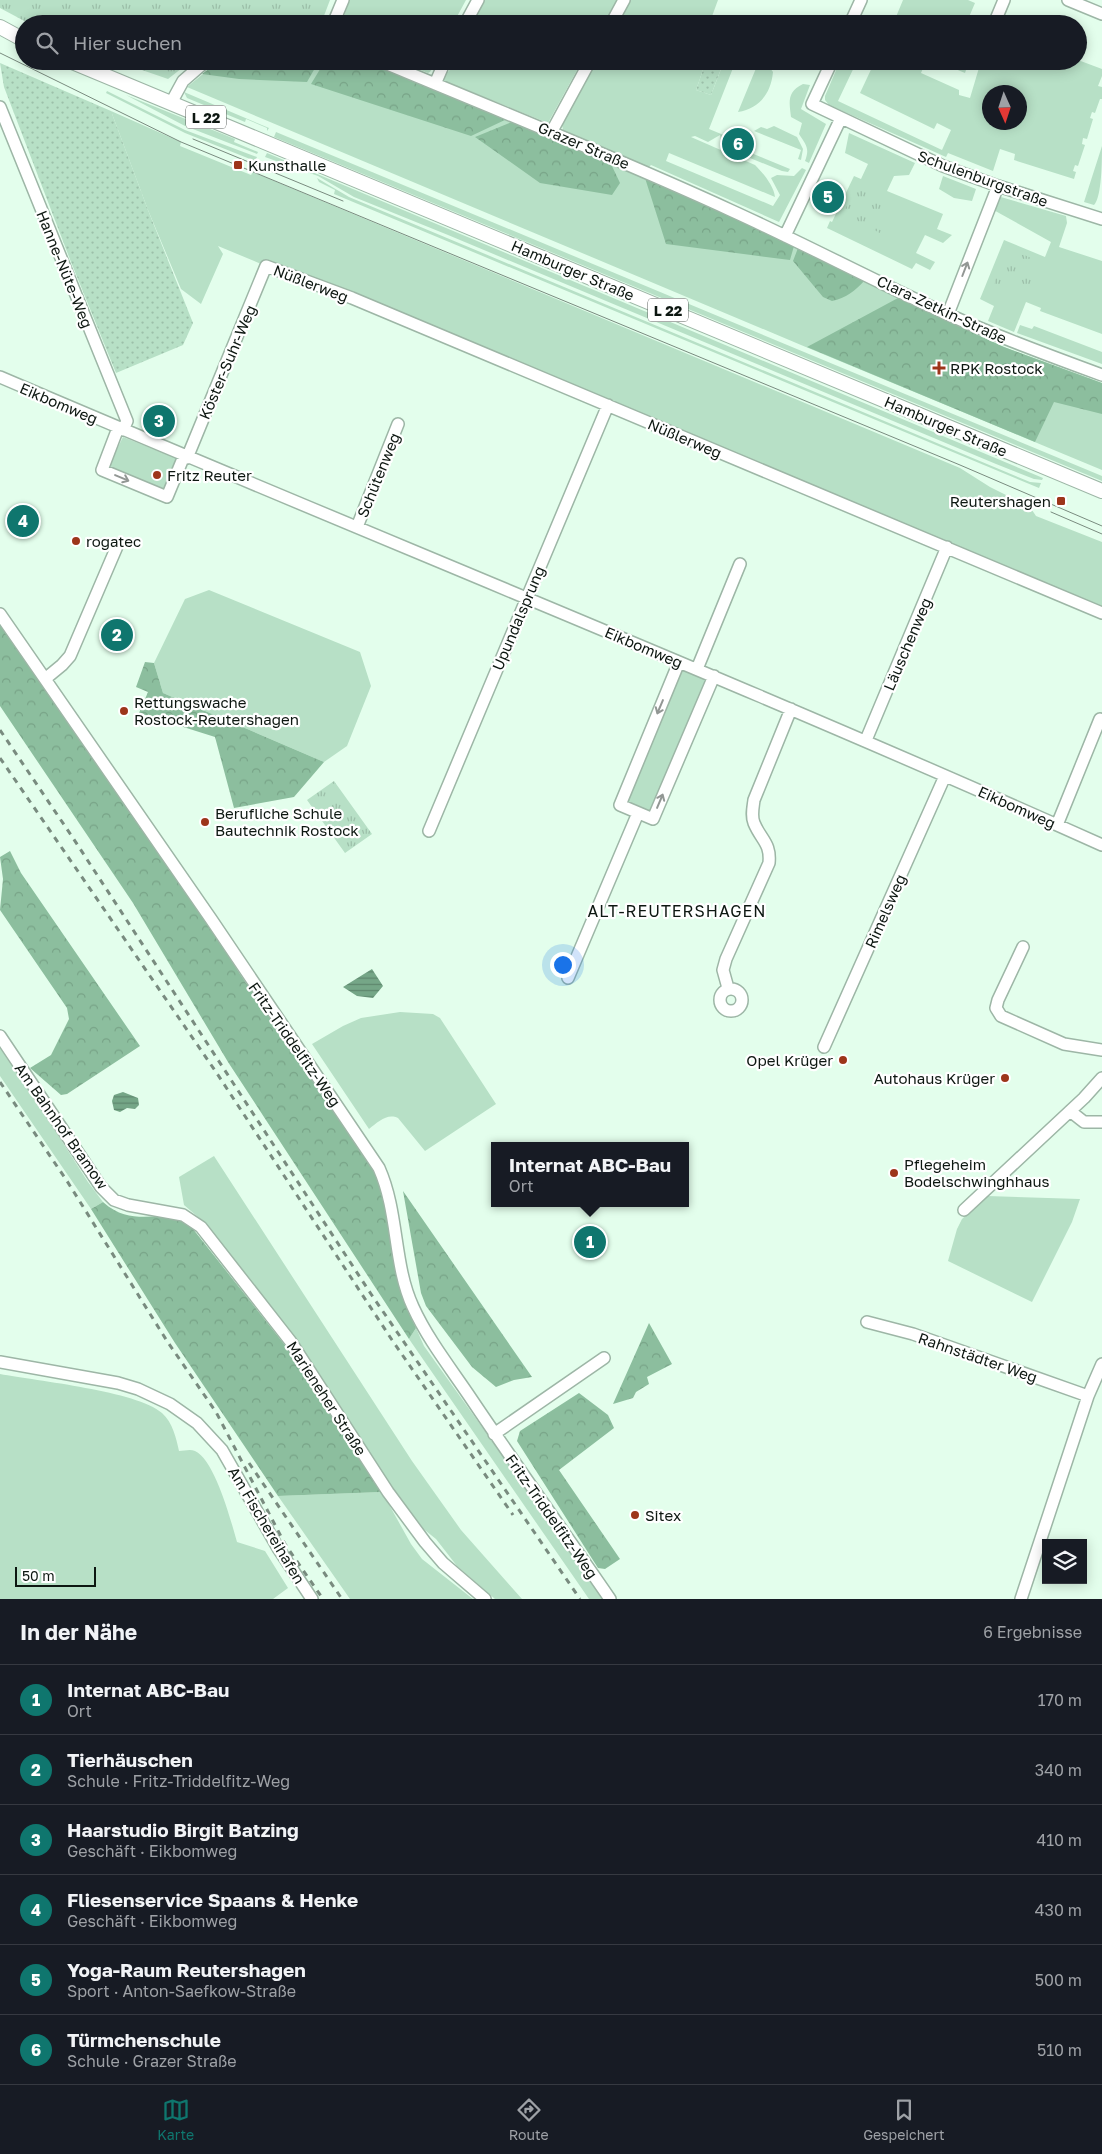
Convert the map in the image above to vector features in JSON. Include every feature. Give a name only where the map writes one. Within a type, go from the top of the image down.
[{"type":"main road","points":[[0,27],[15,35]]},
{"type":"main road","name":"Hamburger Straße","points":[[92,70],[1102,490]]},
{"type":"street","points":[[337,15],[343,0]]},
{"type":"street","points":[[470,15],[478,0]]},
{"type":"street","points":[[616,15],[624,0]]},
{"type":"street","points":[[854,15],[861,0]]},
{"type":"street","points":[[998,15],[1004,0]]},
{"type":"street","points":[[1068,0],[1102,14]]},
{"type":"street","points":[[171,103],[183,81],[196,70]]},
{"type":"street","name":"Grazer Straße","points":[[402,70],[552,131],[785,236]]},
{"type":"street","points":[[435,84],[441,70]]},
{"type":"street","points":[[552,131],[585,70]]},
{"type":"street","name":"Schulenburgstraße","points":[[828,70],[812,104],[943,166],[998,186],[1102,219]]},
{"type":"street","name":"Hanne-Nüte-Weg","points":[[0,107],[127,421],[121,429]]},
{"type":"street","points":[[785,236],[841,118]]},
{"type":"street","points":[[948,314],[998,186]]},
{"type":"street","name":"Clara-Zetkin-Straße","points":[[785,236],[1001,338],[1102,375]]},
{"type":"street","name":"Nüßlerweg","points":[[266,266],[352,298],[1102,613]]},
{"type":"street","name":"Köster-Suhr-Weg","points":[[186,457],[266,266]]},
{"type":"street","name":"Eikbomweg","points":[[0,377],[186,457],[866,740],[1102,845]]},
{"type":"street","name":"Upundalsprung","points":[[429,831],[608,405]]},
{"type":"street","name":"Schütenweg","points":[[357,527],[398,424]]},
{"type":"street","points":[[121,429],[102,470],[167,497],[186,457]]},
{"type":"street","points":[[44,679],[62,666],[70,656],[118,544]]},
{"type":"street","name":"Läuschenweg","points":[[866,740],[948,547]]},
{"type":"street","points":[[697,669],[740,564]]},
{"type":"street","name":"Fritz-Triddelfitz-Weg","points":[[0,614],[211,919],[379,1168],[391,1202],[404,1279],[413,1308],[431,1340],[494,1434],[610,1599]]},
{"type":"street","points":[[679,662],[620,805],[652,819],[714,676]]},
{"type":"street","points":[[728,988],[723,970],[726,960],[769,863],[770,852],[768,844],[754,823],[752,812],[754,800],[791,709]]},
{"type":"street","points":[[1057,825],[1100,720]]},
{"type":"street","name":"Rimelsweg","points":[[824,1047],[945,776]]},
{"type":"street","points":[[568,978],[638,813]]},
{"type":"street","points":[[1023,947],[998,1000],[996,1008],[1001,1016],[1064,1044],[1102,1050]]},
{"type":"street","name":"Am Bahnhof Bramow","points":[[0,1036],[101,1187],[114,1200],[161,1211]]},
{"type":"street","points":[[964,1210],[1070,1111],[1102,1078]]},
{"type":"street","points":[[1070,1111],[1084,1122],[1102,1122]]},
{"type":"street","name":"Marieneher Straße","points":[[161,1211],[183,1215],[201,1227],[291,1342],[388,1492],[425,1542],[443,1563],[485,1599]]},
{"type":"street","name":"Rahnstädter Weg","points":[[867,1322],[913,1334],[1088,1396]]},
{"type":"street","points":[[494,1434],[604,1358]]},
{"type":"street","name":"Am Fischereihafen","points":[[0,1362],[138,1389],[170,1404],[197,1423],[222,1450],[278,1548],[312,1599]]},
{"type":"street","points":[[1020,1599],[1088,1396],[1102,1364]]},
{"type":"green space","points":[[0,0],[330,0],[324,15],[15,16],[0,8]]},
{"type":"green space","points":[[350,0],[466,0],[458,15],[344,15]]},
{"type":"green space","points":[[485,0],[617,0],[609,15],[477,15]]},
{"type":"green space","points":[[630,0],[718,0],[712,15],[622,15]]},
{"type":"green space","points":[[903,0],[968,0],[975,3],[970,15],[897,15]]},
{"type":"green space","points":[[0,63],[111,111],[193,323],[183,345],[116,373],[4,87]]},
{"type":"green space","points":[[1087,63],[1102,69],[1102,76],[1098,86],[1102,87],[1102,99],[1100,99],[1095,113],[1092,112],[1090,118],[1093,119],[1087,139],[1083,138],[1082,144],[1085,145],[1078,166],[1075,165],[1073,171],[1076,172],[1074,179],[1014,160],[1015,154],[1000,149],[993,171],[948,153],[946,157],[829,105],[825,100],[836,70],[853,70],[838,101],[942,150],[951,130],[937,123],[934,129],[860,93],[871,70],[922,70],[921,73],[959,90],[959,95],[970,98],[978,70],[1087,70]]},
{"type":"green space","points":[[142,70],[180,70],[168,79]]},
{"type":"green space","points":[[207,70],[314,70],[307,82],[239,79],[202,74]]},
{"type":"green space","points":[[208,70],[387,70],[645,178],[794,246],[941,319],[1004,347],[1102,383],[1102,470],[801,345],[187,87]]},
{"type":"green space","points":[[320,70],[387,70],[507,119],[471,136],[311,84]]},
{"type":"green space","points":[[421,70],[431,70],[428,73]]},
{"type":"green space","points":[[577,70],[548,123],[437,78],[449,71]]},
{"type":"green space","points":[[591,70],[703,70],[696,90],[711,95],[721,70],[732,70],[709,129],[748,145],[746,151],[790,169],[788,172],[782,171],[728,149],[722,144],[720,135],[708,142],[695,136],[691,137],[755,165],[770,184],[775,197],[669,153],[666,161],[773,206],[780,195],[771,178],[777,175],[794,176],[802,168],[806,170],[779,222],[651,165],[649,167],[563,130],[562,125]]},
{"type":"green space","points":[[703,70],[721,70],[711,95],[696,90]]},
{"type":"green space","points":[[755,70],[772,70],[772,80],[767,93],[752,107],[738,112]]},
{"type":"green space","points":[[803,84],[810,85],[801,109],[826,124],[809,163],[805,161],[807,150],[799,134],[802,123],[791,117],[790,106],[790,98],[794,90]]},
{"type":"green space","points":[[107,91],[185,130],[257,157],[255,161],[185,133],[106,93]]},
{"type":"green space","points":[[184,92],[269,128],[267,131],[267,128],[246,119],[245,122],[187,98]]},
{"type":"green space","points":[[126,95],[235,139],[234,142],[258,152],[257,154],[185,126]]},
{"type":"green space","points":[[111,111],[181,142],[180,146],[251,175],[253,172],[960,468],[990,487],[1030,507],[1036,516],[1102,542],[1102,613],[218,246],[223,254],[201,304],[181,289],[148,210]]},
{"type":"green space","points":[[512,122],[611,164],[620,183],[612,195],[540,183],[475,137]]},
{"type":"green space","points":[[774,126],[797,137],[803,149],[801,160],[798,159],[801,150],[754,131],[761,127],[767,129]]},
{"type":"green space","points":[[276,132],[1102,476],[1102,481],[274,137]]},
{"type":"green space","points":[[849,133],[915,163],[909,175],[894,176],[887,191],[943,214],[937,229],[952,235],[943,243],[925,235],[916,253],[935,262],[930,270],[916,263],[912,269],[827,228],[830,221],[832,222],[854,176],[861,179],[868,164],[845,153]]},
{"type":"green space","points":[[1102,146],[1099,194],[1094,205],[1084,202]]},
{"type":"green space","points":[[267,153],[1043,478],[1042,480],[1034,479],[996,464],[354,197],[318,176],[265,157]]},
{"type":"green space","points":[[943,176],[976,189],[972,201],[954,198],[939,189]]},
{"type":"green space","points":[[317,178],[349,197],[1030,482],[1041,483],[1039,488],[334,194],[335,190],[319,182]]},
{"type":"green space","points":[[645,178],[794,246],[790,260],[666,244]]},
{"type":"green space","points":[[859,182],[876,187],[889,238],[843,213]]},
{"type":"green space","points":[[994,195],[1066,216],[1067,223],[1059,247],[1102,261],[1102,334],[1040,311],[1041,308],[1026,302],[1014,332],[988,321],[994,306],[980,299],[1004,240],[1045,257],[1051,242],[990,208]]},
{"type":"green space","points":[[1006,247],[1038,261],[1030,285],[1014,291],[994,284]]},
{"type":"green space","points":[[798,248],[865,280],[854,291],[842,298],[832,301],[823,297],[793,261]]},
{"type":"green space","points":[[898,298],[1004,347],[1102,383],[1102,414],[1054,402],[1035,442],[807,347]]},
{"type":"green space","points":[[1020,325],[1032,329],[1034,326],[1102,352],[1102,364],[1017,333]]},
{"type":"green space","points":[[123,437],[176,458],[178,463],[167,486],[161,489],[112,471],[110,463]]},
{"type":"green space","points":[[209,590],[360,652],[371,686],[347,746],[324,762],[163,693],[154,663],[185,599]]},
{"type":"green space","points":[[0,625],[206,921],[372,1167],[383,1193],[402,1290],[416,1328],[409,1339],[228,1062],[133,903],[0,706]]},
{"type":"green space","points":[[145,662],[154,663],[163,693],[324,762],[294,797],[234,808],[215,737],[139,713],[148,692],[136,687]]},
{"type":"green space","points":[[682,666],[710,679],[650,815],[629,805],[627,799]]},
{"type":"green space","points":[[334,781],[372,834],[345,853],[307,800]]},
{"type":"green space","points":[[10,851],[21,873],[140,1046],[67,1094],[61,1095],[30,1068],[51,1055],[69,1019],[67,1008],[0,910],[3,879],[0,857]]},
{"type":"green space","points":[[400,1012],[433,1014],[440,1018],[496,1104],[425,1151],[398,1118],[386,1117],[369,1129],[312,1044],[361,1018]]},
{"type":"green space","points":[[0,1045],[88,1182],[103,1202],[91,1209],[0,1076]]},
{"type":"green space","points":[[214,1156],[412,1461],[461,1530],[522,1599],[495,1599],[457,1566],[436,1539],[421,1527],[393,1491],[307,1355],[205,1223],[184,1205],[179,1177]]},
{"type":"green space","points":[[403,1191],[532,1377],[514,1380],[496,1387],[472,1367],[426,1306],[421,1293]]},
{"type":"green space","points":[[987,1196],[1080,1199],[1072,1222],[1032,1302],[948,1261],[957,1229],[962,1219]]},
{"type":"green space","points":[[103,1202],[122,1214],[139,1217],[177,1218],[193,1229],[288,1349],[382,1492],[278,1496],[175,1343],[91,1209]]},
{"type":"green space","points":[[649,1323],[672,1364],[647,1377],[649,1384],[636,1392],[633,1398],[613,1404]]},
{"type":"green space","points":[[416,1328],[424,1346],[603,1599],[589,1599],[409,1339]]},
{"type":"green space","points":[[0,1374],[110,1393],[149,1405],[162,1413],[171,1426],[179,1451],[195,1451],[209,1466],[221,1492],[237,1542],[265,1551],[288,1588],[273,1599],[0,1599]]},
{"type":"green space","points":[[579,1393],[608,1415],[614,1428],[559,1470],[620,1559],[605,1569],[598,1568],[517,1441],[520,1431]]},
{"type":"green space","points":[[382,1492],[411,1544],[422,1559],[473,1599],[350,1599],[278,1496]]},
{"type":"shaded area","points":[[372,969],[383,986],[373,998],[357,996],[343,987]]},
{"type":"shaded area","points":[[123,1092],[138,1098],[139,1105],[135,1109],[127,1108],[120,1112],[114,1110],[112,1101],[114,1095]]},
{"type":"tram line","points":[[0,53],[15,60]]},
{"type":"tram line","points":[[35,70],[181,142],[960,465],[1102,526]]},
{"type":"tram line","points":[[193,139],[343,201]]},
{"type":"tram line","points":[[1051,512],[1102,534]]},
{"type":"railway","points":[[0,730],[73,838],[371,1294],[580,1599]]},
{"type":"railway","points":[[0,758],[216,1072],[392,1340],[513,1515]]},
{"type":"railway","points":[[0,1082],[67,1181],[167,1341],[216,1412],[285,1544],[323,1599]]},
{"type":"railway","points":[[249,1463],[342,1599]]},
{"type":"place","name":"Türmchenschule","points":[[738,144]]},
{"type":"place","name":"Kunsthalle","points":[[238,165]]},
{"type":"place","name":"Yoga-Raum Reutershagen","points":[[828,197]]},
{"type":"place","name":"RPK Rostock","points":[[939,368]]},
{"type":"place","name":"Haarstudio Birgit Batzing","points":[[159,421]]},
{"type":"place","name":"Fritz Reuter","points":[[157,475]]},
{"type":"place","name":"Reutershagen","points":[[1061,501]]},
{"type":"place","name":"Fliesenservice Spaans & Henke","points":[[23,521]]},
{"type":"place","name":"rogatec","points":[[76,541]]},
{"type":"place","name":"Tierhäuschen","points":[[117,635]]},
{"type":"place","name":"Rettungswache Rostock-Reutershagen","points":[[124,711]]},
{"type":"place","name":"Berufliche Schule Bautechnik Rostock","points":[[205,822]]},
{"type":"place","name":"Opel Krüger","points":[[843,1060]]},
{"type":"place","name":"Autohaus Krüger","points":[[1005,1078]]},
{"type":"place","name":"Pflegeheim Bodelschwinghhaus","points":[[894,1173]]},
{"type":"place","name":"Internat ABC-Bau","points":[[590,1242]]},
{"type":"place","name":"Sitex","points":[[635,1515]]},
{"type":"district","name":"ALT-REUTERSHAGEN","points":[[677,911]]}]
